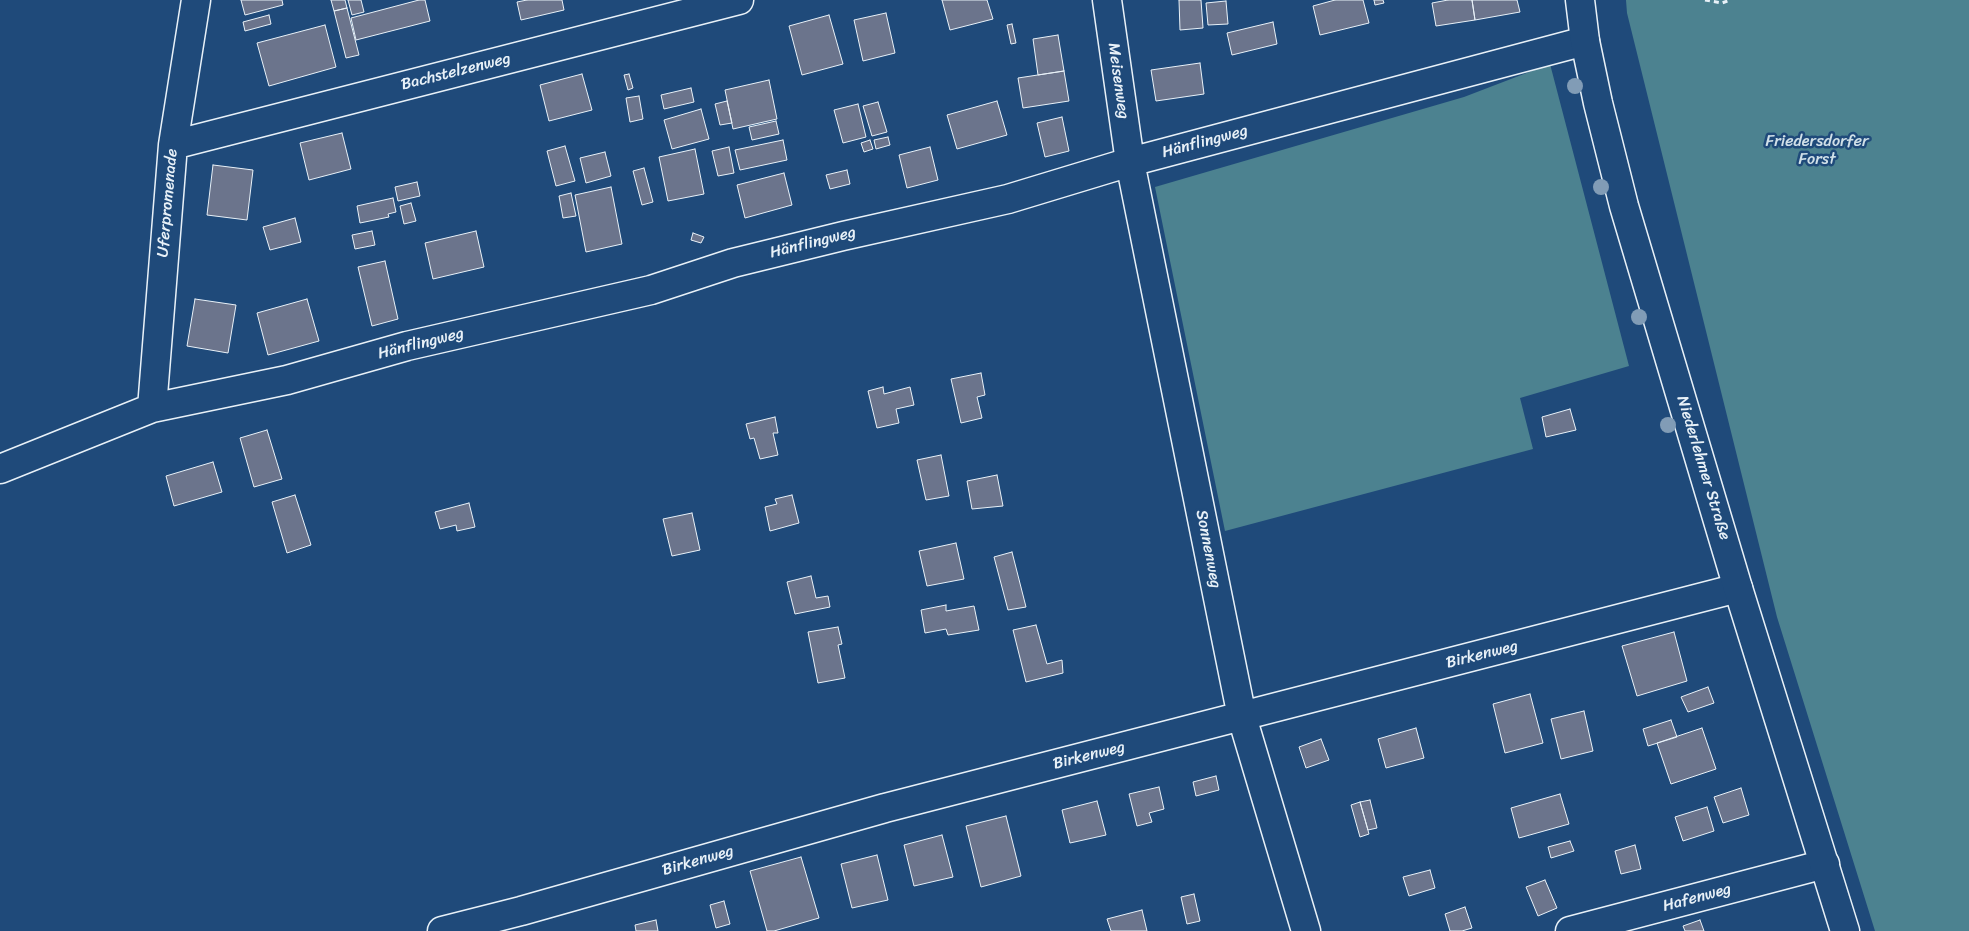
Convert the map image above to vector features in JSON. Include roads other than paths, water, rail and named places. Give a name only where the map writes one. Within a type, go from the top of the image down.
[{"type":"street","name":"Uferpromenade","points":[[152,408],[173,145],[196,0]]},
{"type":"street","name":"Bachstelzenweg","points":[[173,145],[739,0]]},
{"type":"street","name":"Meisenweg","points":[[1107,0],[1130,162]]},
{"type":"street","name":"Niederlehmer Straße","points":[[1580,0],[1585,41],[1598,103],[1624,206],[1738,588],[1845,931]]},
{"type":"street","name":"Hänflingweg","points":[[0,469],[152,408],[287,380],[407,346],[651,290],[734,263],[1008,199],[1130,162],[1585,41]]},
{"type":"street","name":"Sonnenweg","points":[[1130,162],[1242,716],[1306,931]]},
{"type":"street","name":"Birkenweg","points":[[442,931],[885,808],[1738,588]]},
{"type":"street","name":"Hafenweg","points":[[1570,931],[1825,864]]},
{"type":"park label","name":"Friedersdorfer Forst","points":[[1817,151]]}]
